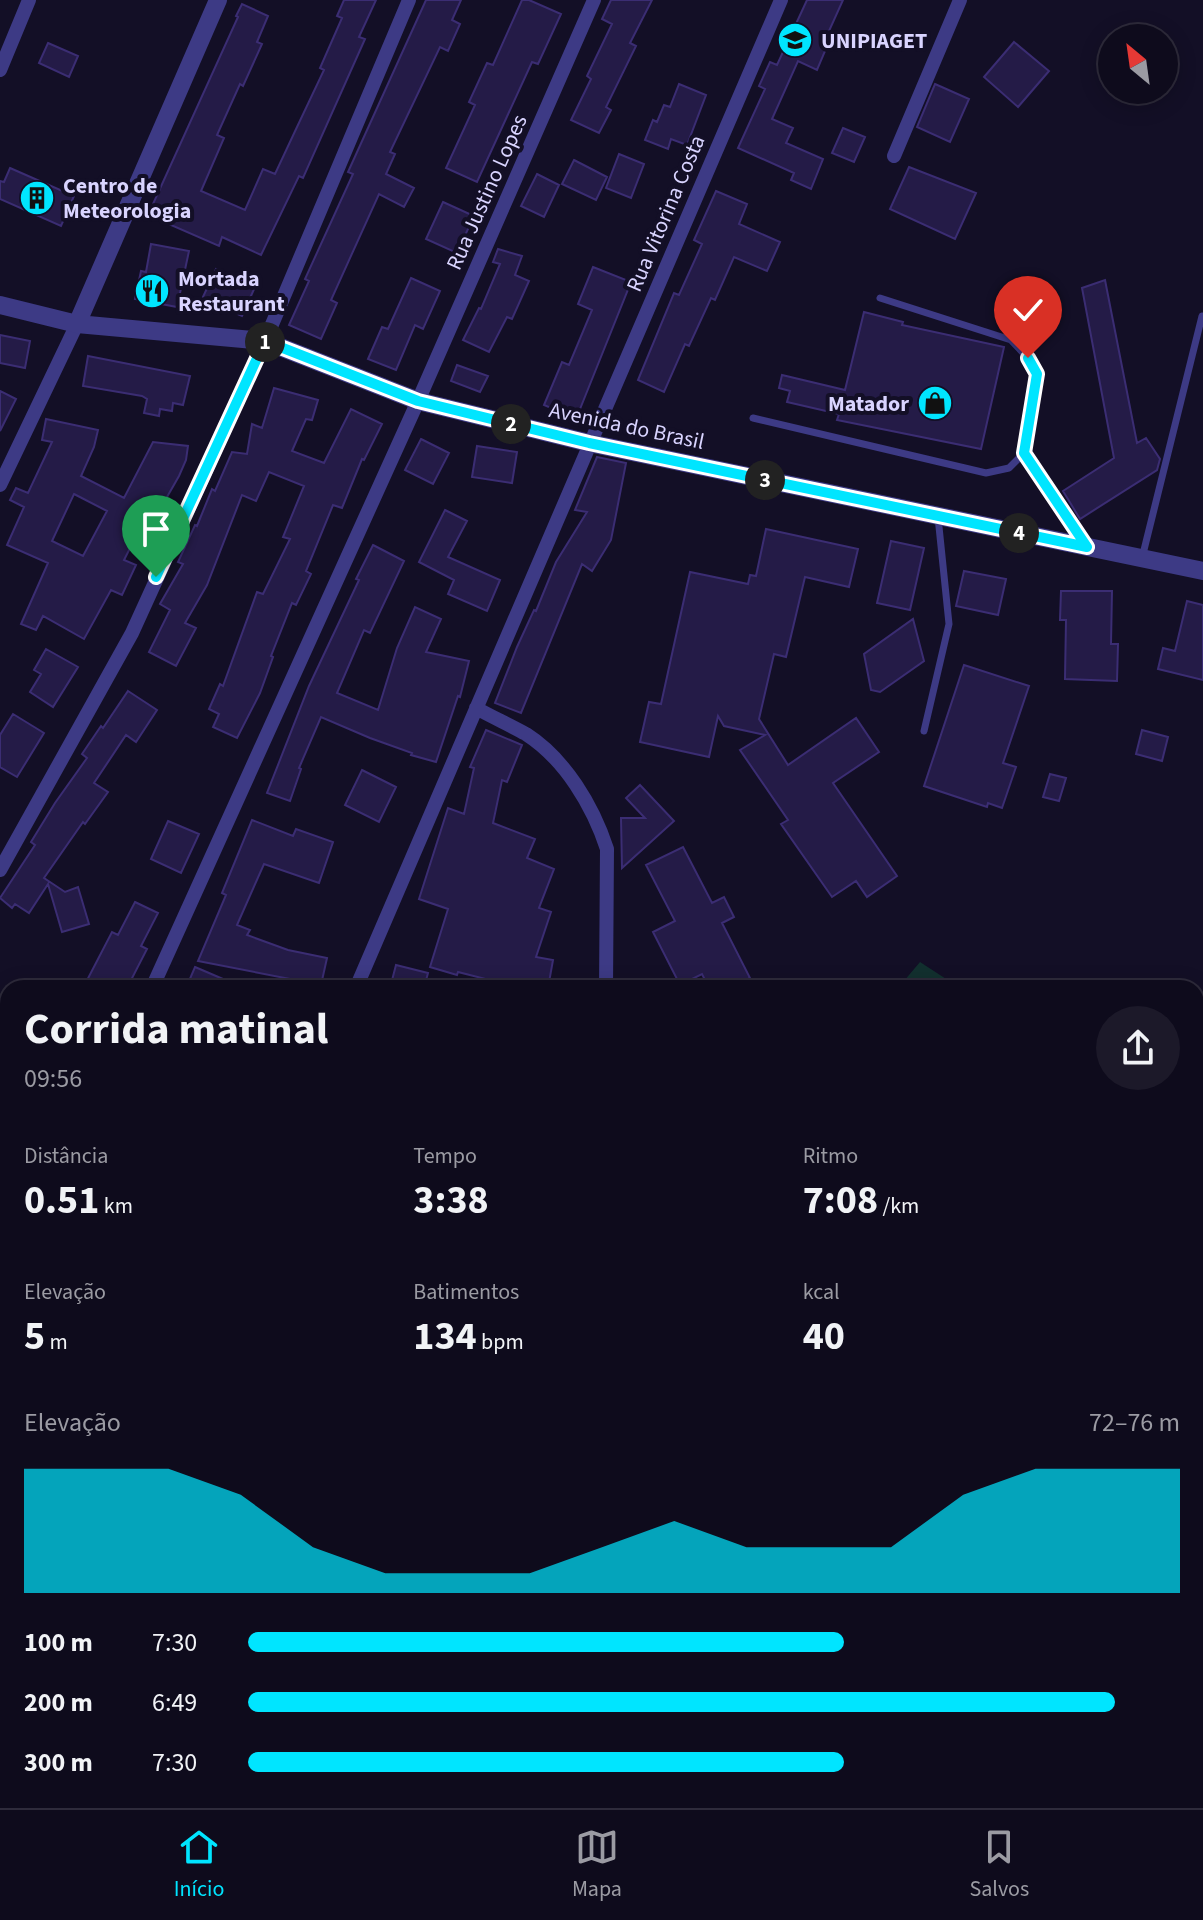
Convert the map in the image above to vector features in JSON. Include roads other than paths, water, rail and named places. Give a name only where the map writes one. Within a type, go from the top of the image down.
[{"type":"street","points":[[0,70],[29,0]]},
{"type":"street","points":[[0,485],[77,324],[218,0]]},
{"type":"street","points":[[0,870],[132,633],[265,341],[409,0]]},
{"type":"street","name":"Rua Justino Lopes","points":[[156,980],[418,401],[594,0]]},
{"type":"street","name":"Rua Vitorina Costa","points":[[359,980],[781,0]]},
{"type":"street","points":[[894,156],[960,0]]},
{"type":"street","name":"Avenida do Brasil","points":[[0,305],[77,324],[265,341],[418,401],[589,443],[1203,571]]},
{"type":"street","points":[[476,708],[528,736],[573,781],[589,804],[607,849],[606,980]]},
{"type":"lane","points":[[753,418],[986,473],[1009,468],[1024,453],[1037,374],[1028,358],[1011,340],[880,298]]},
{"type":"lane","points":[[1142,558],[1202,316]]},
{"type":"lane","points":[[1024,453],[1087,547]]},
{"type":"lane","points":[[924,731],[949,624],[938,516]]},
{"type":"place","name":"UNIPIAGET","points":[[795,40]]},
{"type":"place","name":"Centro de Meteorologia","points":[[37,198]]},
{"type":"place","name":"Mortada Restaurant","points":[[152,291]]},
{"type":"place","name":"Matador","points":[[935,403]]}]
